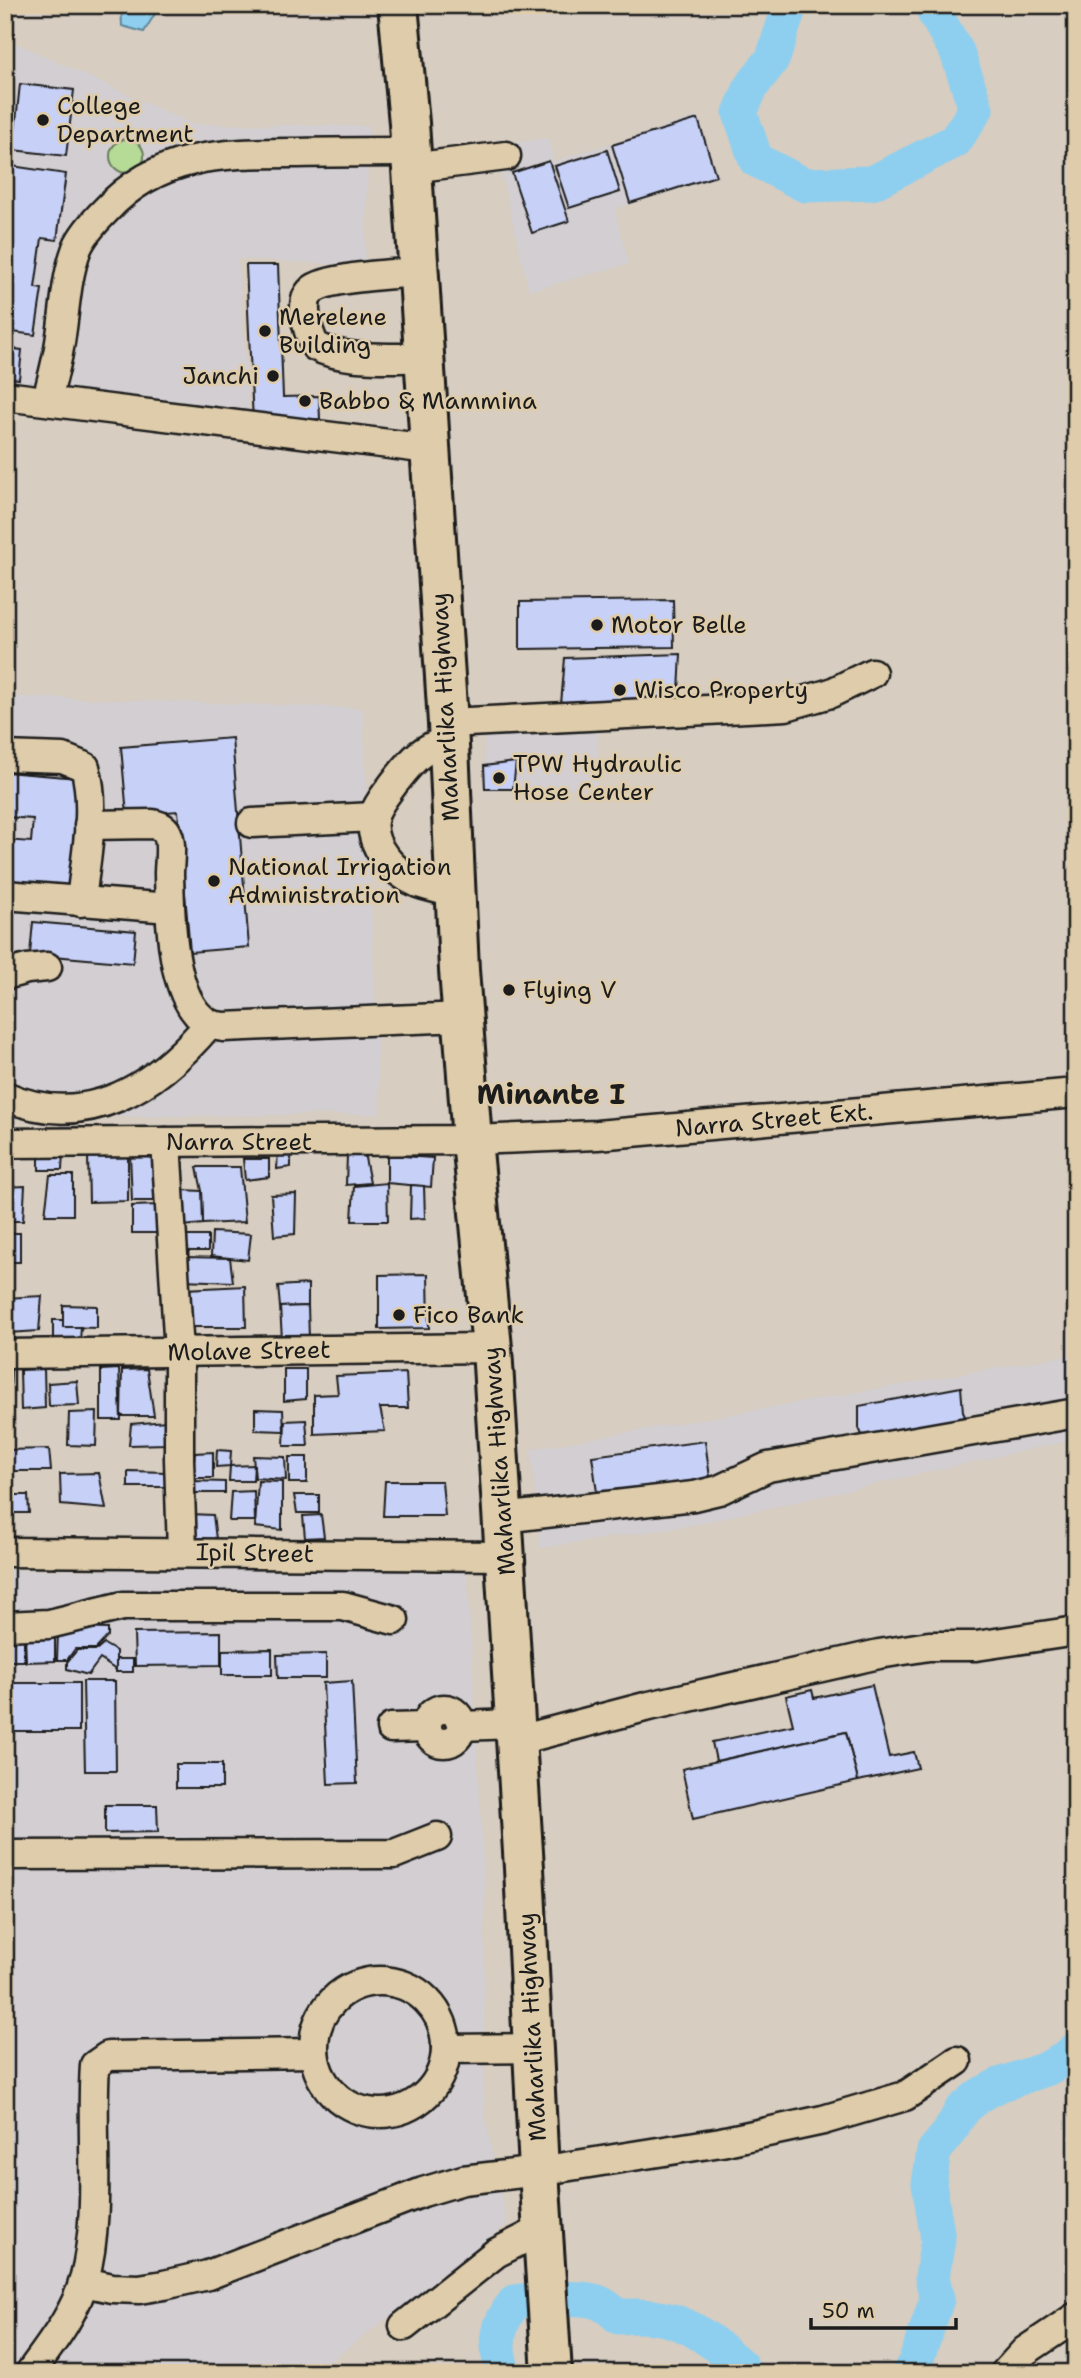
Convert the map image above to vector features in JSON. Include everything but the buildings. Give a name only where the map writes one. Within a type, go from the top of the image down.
[{"type":"highway","name":"Maharlika Highway","points":[[399,22],[411,160],[448,732],[463,1017],[492,1348],[535,2048],[539,2171],[551,2360]]},
{"type":"street","points":[[47,400],[78,247],[90,226],[113,202],[136,184],[175,165],[205,156],[245,153],[411,160],[506,156]]},
{"type":"street","points":[[418,272],[336,281],[318,286],[310,291],[306,299],[306,317],[315,346],[325,351],[364,356],[423,358]]},
{"type":"street","points":[[5,396],[429,449]]},
{"type":"street","points":[[455,893],[420,884],[388,862],[375,838],[374,817],[380,803],[415,758],[448,732],[786,706],[831,693],[872,673]]},
{"type":"street","points":[[5,756],[64,758],[85,767],[89,785],[89,825],[81,902]]},
{"type":"street","points":[[252,823],[374,817]]},
{"type":"street","points":[[89,825],[152,824],[165,830],[169,843],[170,908],[177,969],[184,993],[195,1011],[209,1024],[224,1027],[463,1017]]},
{"type":"street","points":[[5,895],[170,908]]},
{"type":"street","points":[[5,975],[47,967]]},
{"type":"street","points":[[5,1096],[27,1105],[49,1109],[91,1107],[127,1093],[150,1079],[187,1050],[209,1024]]},
{"type":"street","name":"Narra Street Ext.","points":[[472,1140],[597,1135],[1076,1093]]},
{"type":"street","name":"Narra Street","points":[[5,1143],[472,1140]]},
{"type":"street","points":[[166,1142],[179,1352],[182,1552]]},
{"type":"street","name":"Molave Street","points":[[5,1354],[492,1348]]},
{"type":"street","points":[[502,1518],[694,1496],[719,1490],[768,1467],[1076,1413]]},
{"type":"street","name":"Ipil Street","points":[[5,1552],[505,1556]]},
{"type":"street","points":[[5,1626],[49,1624],[123,1606],[343,1606],[394,1620]]},
{"type":"street","points":[[391,1728],[426,1727],[433,1740],[444,1743],[457,1738],[461,1726],[515,1732],[645,1707],[879,1654],[929,1646],[976,1646],[1076,1631]]},
{"type":"street","points":[[5,1855],[394,1854],[437,1837]]},
{"type":"street","points":[[379,1981],[405,1986],[427,2001],[441,2023],[446,2049],[440,2075],[424,2096],[401,2109],[387,2112],[361,2110],[338,2098],[321,2077],[314,2053],[314,2038],[318,2025],[331,2002],[353,1987],[379,1981]]},
{"type":"street","points":[[446,2049],[535,2048]]},
{"type":"street","points":[[30,2373],[63,2327],[84,2282],[91,2242],[95,2065],[108,2056],[314,2053]]},
{"type":"street","points":[[84,2282],[111,2288],[139,2288],[208,2275],[423,2192],[463,2180],[539,2171],[721,2142],[823,2120],[905,2096],[937,2077],[957,2061]]},
{"type":"street","points":[[404,2326],[496,2253],[544,2246]]},
{"type":"street","points":[[1005,2373],[1025,2351],[1076,2317]]},
{"type":"shaded area","points":[[5,38],[192,124],[369,126],[365,266],[238,259],[250,420],[5,387]]},
{"type":"shaded area","points":[[699,116],[718,177],[615,209],[629,264],[529,291],[500,168],[427,155],[548,138],[554,161]]},
{"type":"shaded area","points":[[5,696],[363,708],[380,1114],[5,1118]]},
{"type":"shaded area","points":[[599,719],[596,787],[485,791],[485,725]]},
{"type":"shaded area","points":[[1076,1354],[1076,1439],[693,1525],[540,1548],[531,1449]]},
{"type":"shaded area","points":[[467,1568],[485,1892],[484,2113],[507,2224],[315,2373],[5,2373],[5,1570]]},
{"type":"green space","points":[[127,139],[139,144],[144,156],[139,168],[127,173],[115,168],[110,156],[115,144]]},
{"type":"water","points":[[121,5],[160,5],[144,32],[122,26]]},
{"type":"waterway","points":[[790,5],[773,58],[751,87],[740,113],[756,160],[805,185],[872,183],[955,141],[976,109],[957,52],[935,14],[933,5]]},
{"type":"waterway","points":[[909,2373],[916,2361],[937,2299],[932,2277],[938,2239],[929,2184],[934,2151],[949,2133],[961,2111],[980,2095],[999,2085],[1046,2069],[1076,2049]]},
{"type":"waterway","points":[[504,2373],[498,2345],[501,2327],[509,2310],[515,2302],[558,2298],[600,2303],[619,2317],[656,2317],[686,2326],[713,2343],[741,2366],[744,2373]]},
{"type":"place","name":"College Department","points":[[43,120]]},
{"type":"place","name":"Merelene Building","points":[[265,331]]},
{"type":"place","name":"Janchi","points":[[273,376]]},
{"type":"place","name":"Babbo & Mammina","points":[[305,401]]},
{"type":"place","name":"Motor Belle","points":[[597,625]]},
{"type":"place","name":"Wisco Property","points":[[620,690]]},
{"type":"place","name":"TPW Hydraulic Hose Center","points":[[499,778]]},
{"type":"place","name":"National Irrigation Administration","points":[[214,881]]},
{"type":"place","name":"Flying V","points":[[509,990]]},
{"type":"place","name":"Fico Bank","points":[[399,1315]]},
{"type":"district","name":"Minante I","points":[[551,1094]]}]
